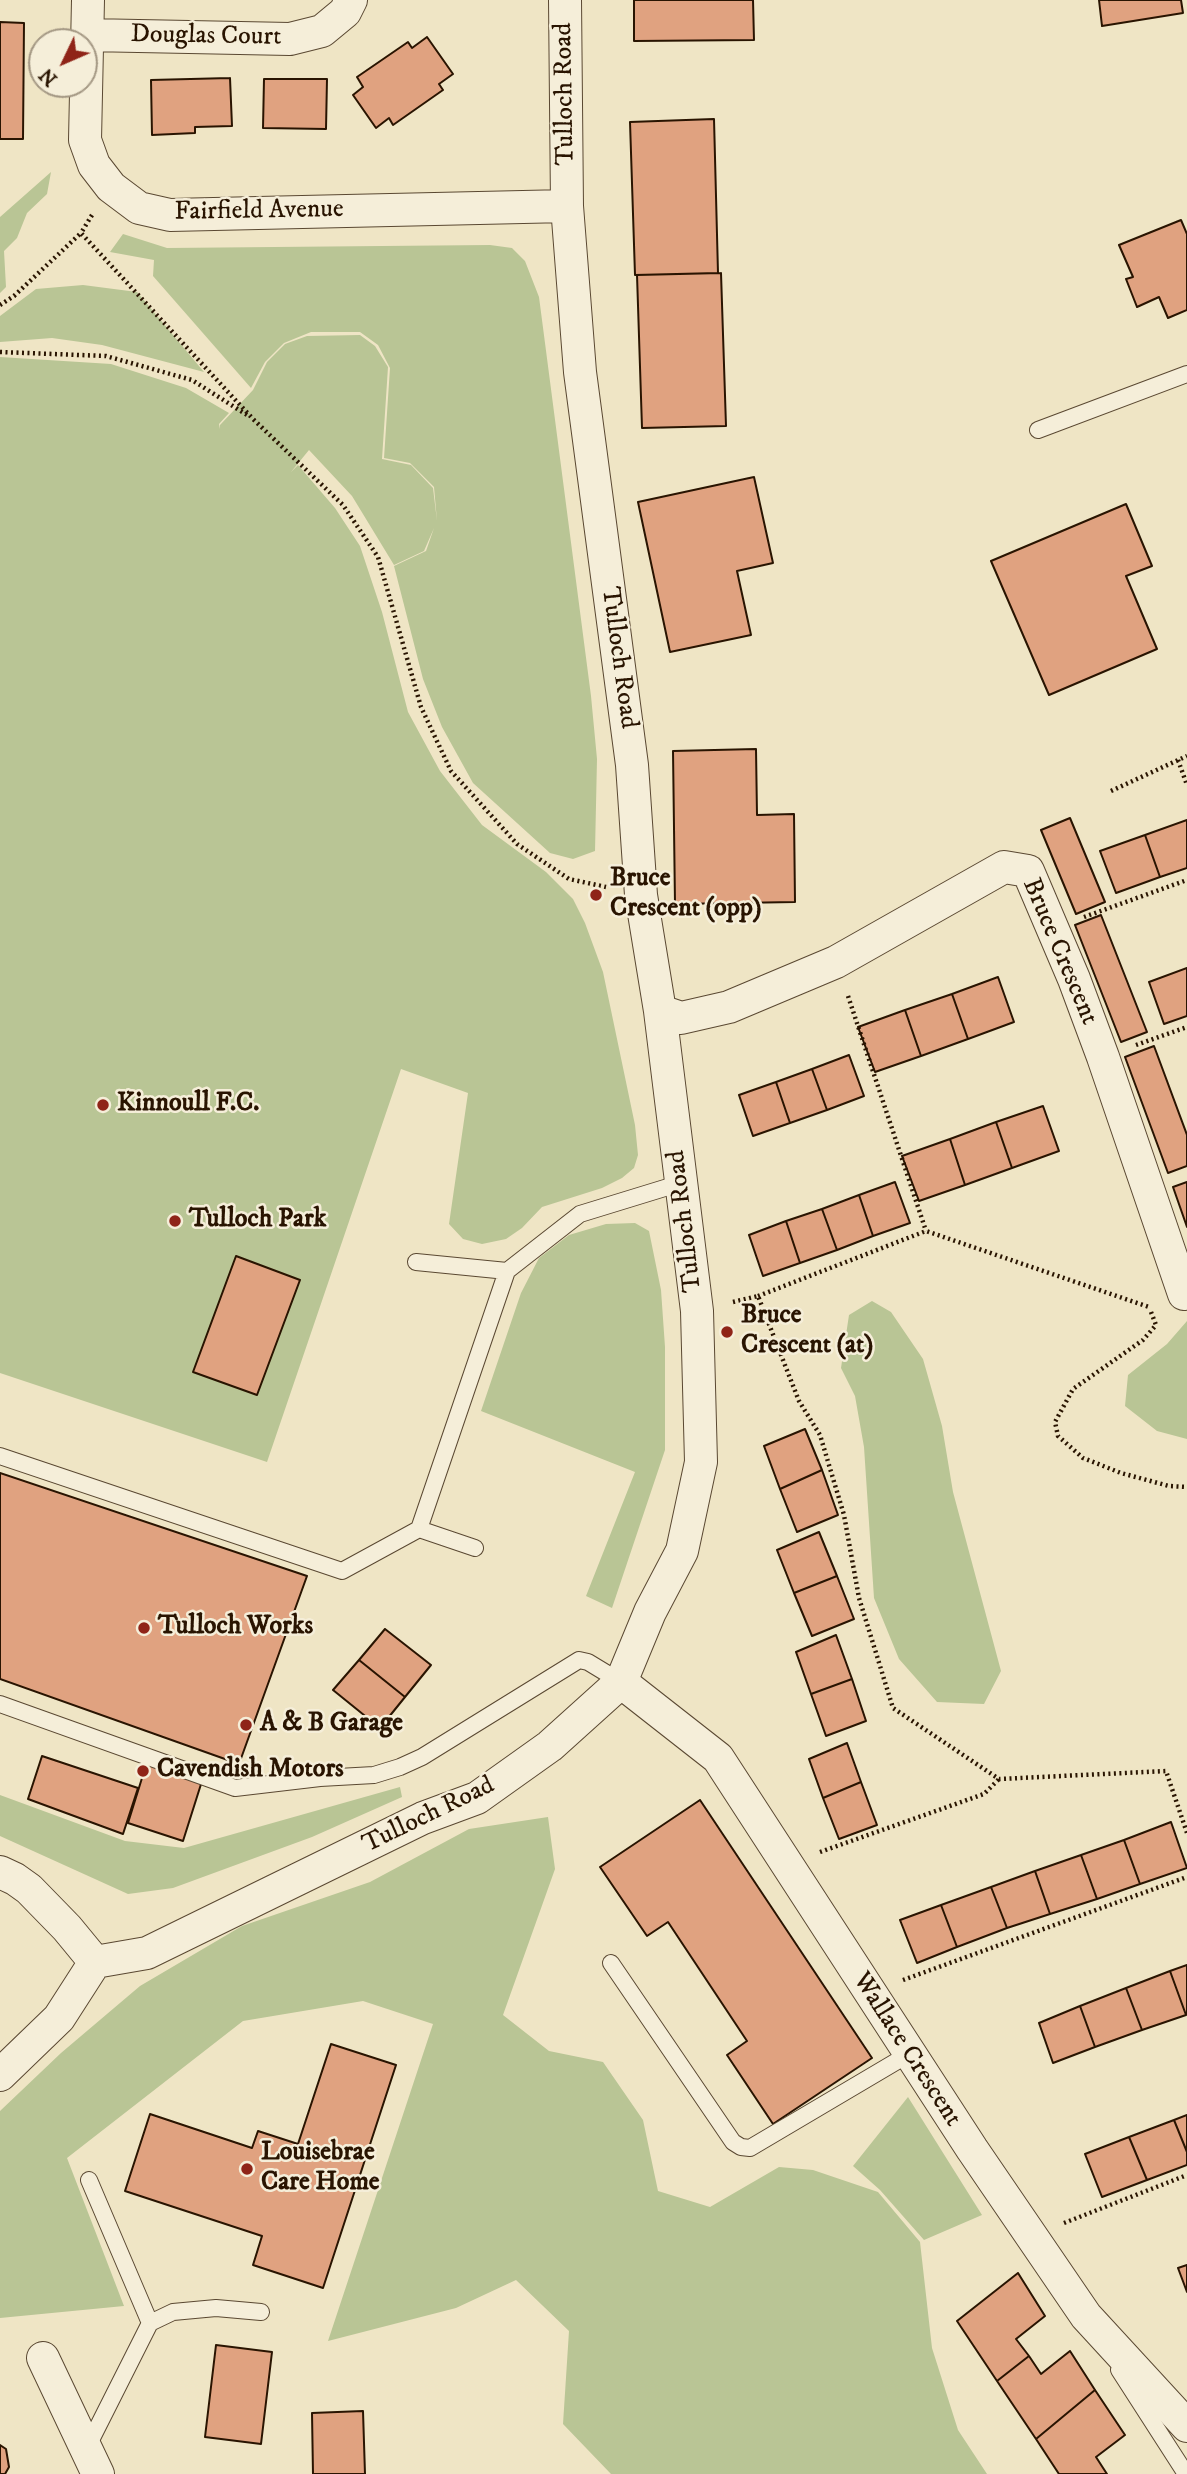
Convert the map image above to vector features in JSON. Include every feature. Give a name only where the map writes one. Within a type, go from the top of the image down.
[{"type":"street","name":"Fairfield Avenue","points":[[88,0],[88,28]]},
{"type":"street","name":"Douglas Court","points":[[98,35],[289,40],[322,31],[345,12],[351,0]]},
{"type":"street","name":"Tulloch Road","points":[[95,1962],[147,1953],[423,1818],[477,1798],[550,1746],[621,1682],[650,1612],[682,1551],[701,1462],[697,1311],[660,1011],[641,895],[632,765],[580,372],[568,206],[565,0]]},
{"type":"street","name":"Fairfield Avenue","points":[[86,98],[85,139],[94,165],[111,187],[139,208],[170,215],[568,206]]},
{"type":"street","name":"Bruce Crescent","points":[[660,1011],[681,1018],[729,1007],[836,962],[1004,867],[1028,871],[1054,928],[1103,1057],[1184,1294]]},
{"type":"street","name":"Wallace Crescent","points":[[621,1682],[718,1758],[909,2054],[1086,2316],[1187,2426]]},
{"type":"street","points":[[0,1872],[29,1889],[95,1962],[59,2018],[0,2074]]},
{"type":"street","points":[[43,2358],[92,2462]]},
{"type":"lane","points":[[1038,430],[1187,374]]},
{"type":"lane","points":[[0,1456],[342,1571],[419,1529],[507,1271],[580,1214],[681,1183]]},
{"type":"lane","points":[[416,1262],[507,1271]]},
{"type":"lane","points":[[419,1529],[475,1548]]},
{"type":"lane","points":[[0,1704],[236,1788],[374,1775],[400,1767],[422,1758],[579,1660],[588,1662],[621,1682]]},
{"type":"lane","points":[[611,1963],[733,2142],[741,2147],[750,2148],[909,2054]]},
{"type":"lane","points":[[89,2180],[150,2323]]},
{"type":"lane","points":[[92,2462],[150,2323],[173,2312],[183,2311],[216,2308],[261,2312]]},
{"type":"lane","points":[[1086,2316],[1186,2474]]},
{"type":"path","points":[[0,305],[14,296],[81,233],[111,187]]},
{"type":"path","points":[[81,233],[253,419],[343,505],[379,557],[421,706],[452,771],[517,844],[569,879],[641,895]]},
{"type":"path","points":[[0,352],[106,356],[192,380],[253,419]]},
{"type":"path","points":[[1111,791],[1187,756]]},
{"type":"path","points":[[1178,760],[1187,785]]},
{"type":"path","points":[[1054,928],[1187,880]]},
{"type":"path","points":[[836,962],[926,1231]]},
{"type":"path","points":[[1103,1057],[1187,1027]]},
{"type":"path","points":[[697,1311],[758,1296],[926,1231],[1149,1307],[1184,1294]]},
{"type":"path","points":[[758,1296],[799,1401],[820,1435],[844,1515],[859,1598],[893,1708],[999,1779],[1166,1771],[1187,1833]]},
{"type":"path","points":[[1149,1307],[1156,1325],[1143,1340],[1073,1389],[1055,1422],[1058,1436],[1083,1458],[1121,1474],[1169,1486],[1187,1487]]},
{"type":"path","points":[[786,1864],[984,1794],[999,1779]]},
{"type":"path","points":[[869,1993],[1187,1877]]},
{"type":"path","points":[[1031,2236],[1187,2175]]},
{"type":"green space","points":[[51,172],[47,194],[27,213],[17,238],[4,251],[6,287],[0,293],[0,217]]},
{"type":"green space","points":[[123,234],[167,248],[490,245],[512,248],[525,261],[539,297],[591,696],[597,759],[595,851],[573,859],[550,853],[473,783],[442,727],[423,679],[394,566],[426,551],[434,528],[424,551],[394,565],[352,496],[309,450],[291,472],[298,465],[335,508],[360,546],[382,612],[408,712],[440,771],[482,825],[546,872],[573,899],[603,972],[635,1125],[638,1155],[634,1168],[622,1178],[602,1188],[542,1207],[522,1228],[506,1239],[482,1244],[463,1239],[449,1224],[468,1093],[401,1069],[267,1462],[0,1373],[0,357],[111,364],[186,388],[229,413],[219,424],[220,429],[220,425],[253,390],[267,362],[285,344],[307,336],[360,335],[375,346],[388,367],[382,459],[411,465],[433,488],[437,521],[434,487],[410,463],[384,458],[390,368],[378,345],[360,332],[311,332],[284,343],[265,362],[251,388],[153,276],[154,260],[110,252]]},
{"type":"green space","points":[[83,285],[137,292],[204,372],[102,345],[52,338],[0,342],[0,316],[36,289]]},
{"type":"green space","points":[[635,1223],[649,1231],[661,1290],[665,1347],[665,1450],[612,1608],[586,1596],[635,1472],[481,1411],[521,1293],[539,1258],[569,1235],[606,1224]]},
{"type":"green space","points":[[872,1301],[891,1312],[923,1359],[942,1426],[953,1492],[1001,1671],[984,1704],[937,1702],[899,1659],[874,1598],[864,1447],[855,1396],[841,1368],[849,1315]]},
{"type":"green space","points":[[1187,1321],[1187,1439],[1157,1431],[1125,1406],[1128,1375],[1167,1344]]},
{"type":"green space","points":[[400,1787],[402,1797],[312,1837],[173,1888],[128,1894],[0,1836],[0,1795],[125,1841],[184,1848]]},
{"type":"green space","points":[[548,1817],[555,1869],[503,2015],[549,2051],[603,2062],[643,2120],[658,2191],[710,2207],[779,2167],[813,2170],[878,2192],[920,2242],[932,2348],[958,2430],[987,2474],[611,2474],[563,2424],[569,2331],[516,2280],[456,2308],[328,2341],[433,2024],[363,2001],[243,2021],[67,2158],[124,2306],[0,2318],[0,2111],[61,2053],[140,1986],[242,1926],[370,1882],[469,1829]]},
{"type":"green space","points":[[908,2097],[982,2215],[924,2240],[880,2190],[853,2166]]},
{"type":"building","points":[[634,0],[753,0],[754,40],[634,41]]},
{"type":"building","points":[[1099,0],[1181,0],[1183,13],[1102,26]]},
{"type":"building","points":[[0,22],[24,23],[23,139],[0,139]]},
{"type":"building","points":[[427,37],[453,74],[439,84],[443,90],[393,125],[389,118],[376,128],[353,95],[363,87],[357,77],[408,42],[412,48]]},
{"type":"building","points":[[230,78],[232,126],[195,127],[195,133],[152,135],[151,80]]},
{"type":"building","points":[[264,79],[327,79],[326,129],[263,128]]},
{"type":"building","points":[[714,119],[718,273],[635,275],[630,122]]},
{"type":"building","points":[[1181,220],[1187,234],[1187,310],[1168,318],[1159,297],[1137,307],[1126,279],[1133,277],[1119,245]]},
{"type":"building","points":[[721,273],[726,426],[642,428],[637,275]]},
{"type":"building","points":[[754,477],[773,563],[737,571],[751,635],[670,652],[638,502]]},
{"type":"building","points":[[1126,504],[1152,566],[1126,576],[1157,649],[1049,695],[991,561]]},
{"type":"building","points":[[756,749],[757,815],[794,814],[795,902],[675,904],[673,751]]},
{"type":"building","points":[[1070,818],[1105,902],[1076,914],[1041,830]]},
{"type":"building","points":[[1187,820],[1187,868],[1160,877],[1145,835]]},
{"type":"building","points":[[1145,835],[1160,877],[1116,893],[1100,851]]},
{"type":"building","points":[[1101,915],[1147,1032],[1121,1042],[1075,925]]},
{"type":"building","points":[[1187,968],[1187,1016],[1164,1024],[1149,982]]},
{"type":"building","points":[[998,977],[1014,1022],[968,1039],[952,994]]},
{"type":"building","points":[[952,994],[968,1039],[921,1056],[905,1010]]},
{"type":"building","points":[[905,1010],[921,1056],[875,1072],[858,1027]]},
{"type":"building","points":[[1154,1046],[1187,1135],[1187,1166],[1168,1173],[1125,1057]]},
{"type":"building","points":[[849,1055],[864,1096],[827,1110],[812,1069]]},
{"type":"building","points":[[812,1069],[827,1110],[790,1123],[776,1082]]},
{"type":"building","points":[[776,1082],[790,1123],[753,1136],[739,1095]]},
{"type":"building","points":[[1043,1106],[1059,1151],[1012,1168],[996,1122]]},
{"type":"building","points":[[996,1122],[1012,1168],[965,1185],[950,1139]]},
{"type":"building","points":[[950,1139],[965,1185],[919,1201],[902,1156]]},
{"type":"building","points":[[895,1182],[910,1223],[873,1236],[859,1195]]},
{"type":"building","points":[[1187,1182],[1187,1227],[1173,1187]]},
{"type":"building","points":[[859,1195],[873,1236],[837,1250],[822,1209]]},
{"type":"building","points":[[822,1209],[837,1250],[800,1263],[786,1221]]},
{"type":"building","points":[[786,1221],[800,1263],[763,1276],[749,1235]]},
{"type":"building","points":[[236,1256],[300,1280],[257,1395],[193,1372]]},
{"type":"building","points":[[805,1429],[822,1470],[780,1489],[764,1446]]},
{"type":"building","points":[[822,1470],[838,1515],[797,1532],[780,1489]]},
{"type":"building","name":"Tulloch Works","points":[[0,1473],[307,1576],[239,1764],[0,1679]]},
{"type":"building","points":[[819,1532],[837,1576],[794,1593],[777,1550]]},
{"type":"building","points":[[837,1576],[854,1619],[812,1636],[794,1593]]},
{"type":"building","points":[[385,1629],[431,1665],[405,1697],[359,1660]]},
{"type":"building","points":[[836,1635],[852,1679],[811,1694],[796,1652]]},
{"type":"building","points":[[359,1660],[405,1697],[380,1728],[333,1690]]},
{"type":"building","points":[[852,1679],[866,1721],[826,1736],[811,1694]]},
{"type":"building","points":[[847,1743],[861,1782],[823,1798],[809,1759]]},
{"type":"building","points":[[42,1756],[138,1788],[123,1834],[28,1799]]},
{"type":"building","points":[[147,1762],[202,1781],[183,1841],[128,1823]]},
{"type":"building","points":[[861,1782],[877,1825],[839,1839],[823,1798]]},
{"type":"building","points":[[700,1800],[872,2058],[773,2124],[727,2055],[747,2041],[668,1922],[647,1936],[600,1867]]},
{"type":"building","points":[[1171,1822],[1187,1868],[1140,1884],[1124,1840]]},
{"type":"building","points":[[1124,1840],[1140,1884],[1097,1899],[1081,1855]]},
{"type":"building","points":[[1081,1855],[1097,1899],[1050,1914],[1035,1871]]},
{"type":"building","points":[[1035,1871],[1050,1914],[1007,1928],[991,1887]]},
{"type":"building","points":[[991,1887],[1007,1928],[957,1947],[941,1905]]},
{"type":"building","points":[[941,1905],[957,1947],[917,1963],[900,1920]]},
{"type":"building","points":[[1187,1965],[1187,2014],[1186,2015],[1170,1971]]},
{"type":"building","points":[[1170,1971],[1186,2015],[1142,2030],[1126,1988]]},
{"type":"building","points":[[1126,1988],[1142,2030],[1095,2047],[1080,2006]]},
{"type":"building","points":[[1080,2006],[1095,2047],[1053,2063],[1039,2023]]},
{"type":"building","name":"Louisebrae Care Home","points":[[331,2044],[396,2065],[323,2288],[253,2265],[262,2236],[125,2191],[150,2114],[252,2148],[258,2131],[298,2144]]},
{"type":"building","points":[[1187,2115],[1187,2152],[1174,2120]]},
{"type":"building","points":[[1174,2120],[1187,2152],[1187,2165],[1147,2180],[1129,2137]]},
{"type":"building","points":[[1129,2137],[1147,2180],[1102,2197],[1085,2154]]},
{"type":"building","points":[[1187,2265],[1187,2292],[1178,2268]]},
{"type":"building","points":[[1018,2273],[1045,2316],[1016,2339],[1029,2356],[997,2381],[957,2321]]},
{"type":"building","points":[[216,2345],[272,2352],[261,2444],[205,2437]]},
{"type":"building","points":[[1070,2351],[1095,2390],[1036,2439],[997,2381],[1029,2356],[1041,2374]]},
{"type":"building","points":[[1095,2390],[1125,2435],[1096,2457],[1107,2474],[1059,2474],[1036,2439]]},
{"type":"building","points":[[363,2411],[365,2474],[313,2474],[312,2413]]},
{"type":"building","points":[[0,2445],[6,2449],[9,2467],[5,2474],[0,2474]]},
{"type":"place","name":"Bruce Crescent (opp)","points":[[596,895]]},
{"type":"place","name":"Kinnoull F.C.","points":[[103,1105]]},
{"type":"place","name":"Tulloch Park","points":[[175,1221]]},
{"type":"place","name":"Bruce Crescent (at)","points":[[727,1332]]},
{"type":"place","name":"Tulloch Works","points":[[144,1628]]},
{"type":"place","name":"A & B Garage","points":[[246,1725]]},
{"type":"place","name":"Cavendish Motors","points":[[143,1771]]},
{"type":"place","name":"Louisebrae Care Home","points":[[247,2169]]}]
